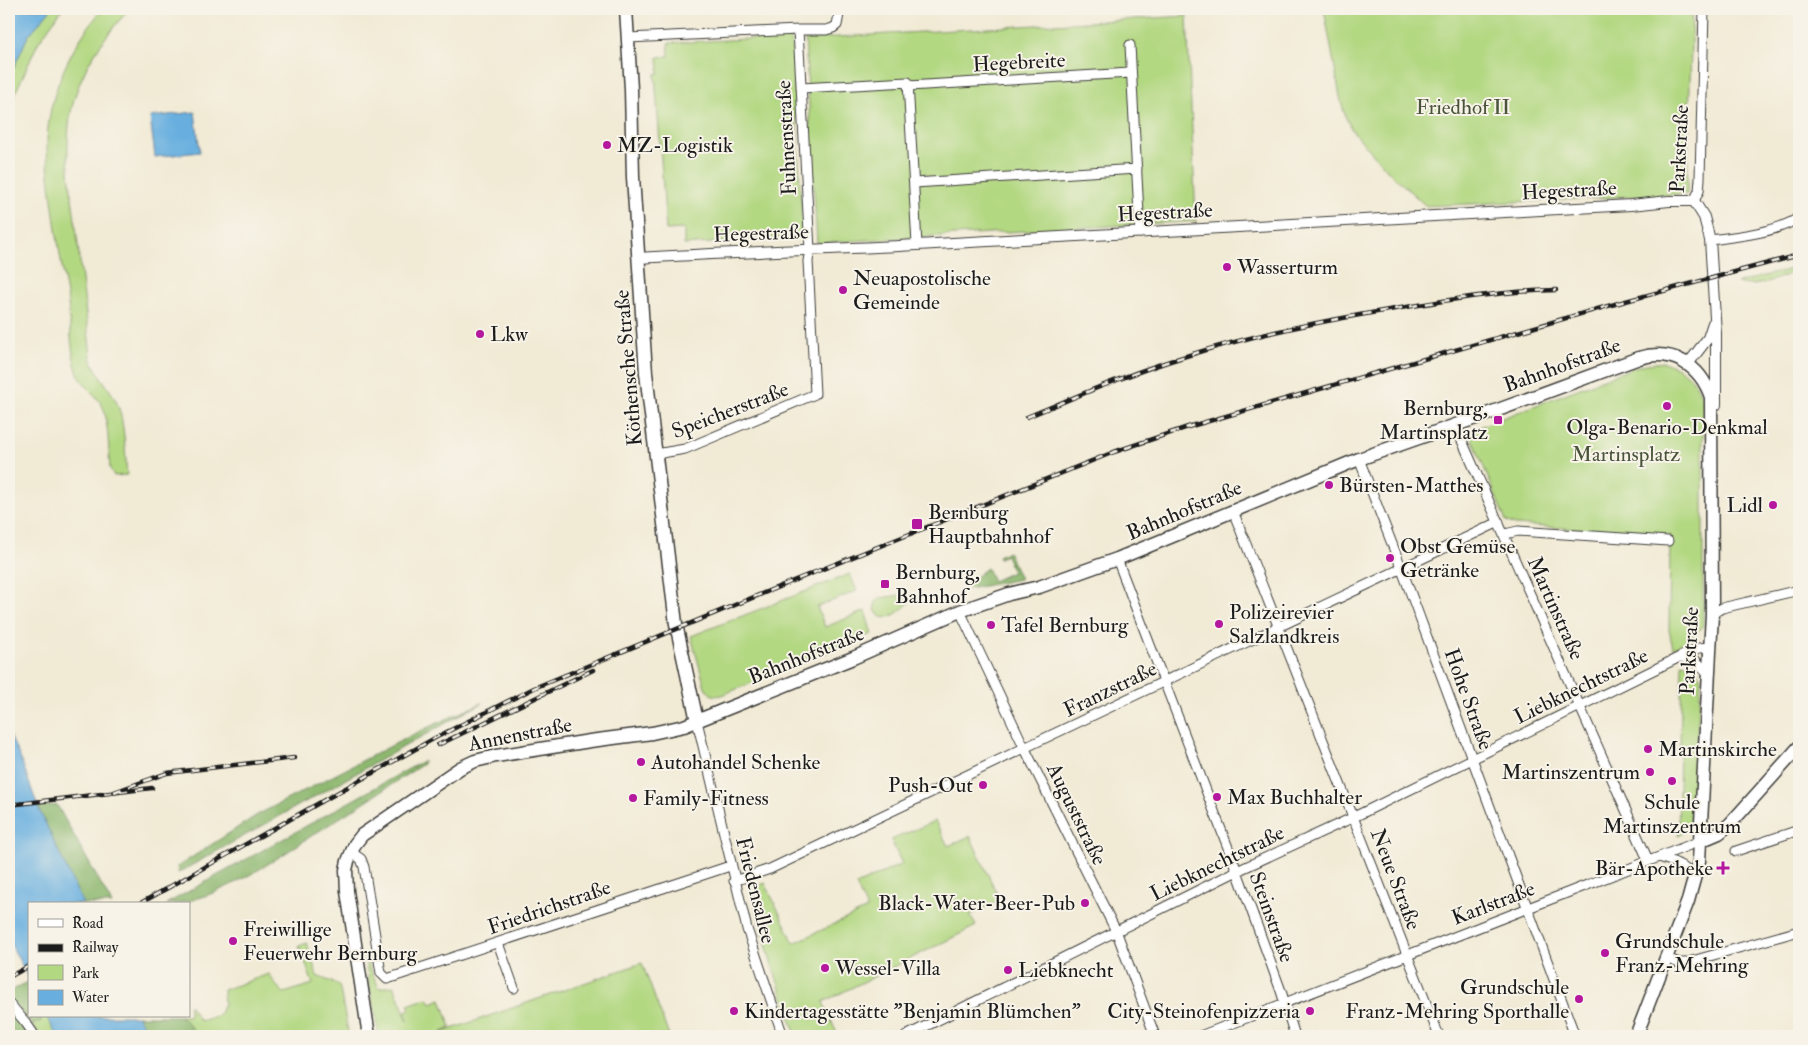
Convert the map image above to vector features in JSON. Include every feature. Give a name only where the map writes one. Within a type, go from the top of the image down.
[{"type":"main road","name":"Köthensche Straße","points":[[626,9],[638,258],[646,365],[676,624],[697,721]]},
{"type":"main road","name":"Bahnhofstraße","points":[[697,721],[853,658],[960,611],[1009,594],[1063,579],[1118,559],[1359,459],[1644,356],[1664,355],[1680,359],[1688,364]]},
{"type":"main road","name":"Parkstraße","points":[[1636,1036],[1694,880],[1700,841],[1708,674],[1710,648],[1717,611],[1712,597],[1711,397],[1708,387],[1701,376],[1688,364]]},
{"type":"main road","name":"Annenstraße","points":[[369,1036],[346,867],[351,852],[362,835],[455,771],[475,761],[590,741],[662,731],[697,721]]},
{"type":"main road","points":[[1700,841],[1719,833],[1730,824],[1799,747]]},
{"type":"street","points":[[628,38],[798,30],[815,31],[833,28],[837,25],[840,9]]},
{"type":"street","name":"Parkstraße","points":[[1704,9],[1700,179],[1694,201],[1704,217],[1710,240],[1716,333],[1716,460],[1712,463]]},
{"type":"street","name":"Fuhnenstraße","points":[[798,30],[810,250],[808,260],[815,394]]},
{"type":"street","points":[[1130,45],[1140,233]]},
{"type":"street","name":"Hegebreite","points":[[801,88],[908,82],[908,86],[1131,73]]},
{"type":"street","points":[[908,86],[917,245]]},
{"type":"street","points":[[914,183],[1137,169]]},
{"type":"street","name":"Hegestraße","points":[[638,258],[1140,233],[1694,201]]},
{"type":"street","points":[[1710,240],[1777,227],[1790,223],[1799,217]]},
{"type":"street","name":"Parkstraße","points":[[1688,364],[1708,338],[1714,319]]},
{"type":"street","name":"Speicherstraße","points":[[656,454],[685,449],[815,394]]},
{"type":"street","name":"Martinstraße","points":[[1455,425],[1648,860]]},
{"type":"street","name":"Hohe Straße","points":[[1359,459],[1575,1036]]},
{"type":"street","name":"Neue Straße","points":[[1233,511],[1438,1036]]},
{"type":"street","name":"Franzstraße","points":[[734,881],[770,869],[1499,522]]},
{"type":"street","points":[[1505,534],[1518,531],[1668,541]]},
{"type":"street","name":"Steinstraße","points":[[1118,559],[1237,872],[1295,1036]]},
{"type":"street","points":[[1717,611],[1799,590]]},
{"type":"street","name":"Auguststraße","points":[[960,611],[1025,749],[1117,933],[1155,1036]]},
{"type":"street","name":"Liebknechtstraße","points":[[906,1036],[1237,872],[1354,817],[1699,648],[1710,648]]},
{"type":"street","name":"Liebknechtstraße","points":[[1679,658],[1694,659],[1708,674]]},
{"type":"street","name":"Friedensallee","points":[[697,721],[734,881],[755,957],[783,1036]]},
{"type":"street","points":[[1736,851],[1799,830]]},
{"type":"street","name":"Karlstraße","points":[[1200,1036],[1700,841]]},
{"type":"street","name":"Friedrichstraße","points":[[351,852],[360,859],[364,867],[381,973],[387,979],[730,866]]},
{"type":"street","points":[[1659,857],[1678,863],[1687,869],[1694,880]]},
{"type":"street","points":[[1666,958],[1679,963],[1685,963],[1799,931]]},
{"type":"street","points":[[498,943],[514,988]]},
{"type":"street","points":[[9,1003],[35,1036]]},
{"type":"green space","points":[[51,9],[62,9],[38,43],[9,107],[9,78],[28,36]]},
{"type":"green space","points":[[103,9],[130,9],[98,48],[82,77],[72,108],[68,151],[91,357],[96,369],[116,401],[123,427],[127,475],[114,476],[110,469],[104,410],[99,400],[84,383],[76,368],[47,147],[52,105],[62,75],[84,33]]},
{"type":"green space","name":"Friedhof II","points":[[1324,9],[1692,9],[1687,194],[1426,206],[1390,173],[1352,130],[1341,102]]},
{"type":"green space","points":[[1187,16],[1196,221],[817,243],[805,39]]},
{"type":"green space","points":[[787,37],[791,40],[792,44],[803,236],[684,245],[684,229],[666,230],[655,74],[659,73],[658,57],[669,56],[668,43]]},
{"type":"green space","points":[[1799,267],[1799,271],[1769,282],[1753,285],[1737,283]]},
{"type":"green space","name":"Martinsplatz","points":[[1664,362],[1690,376],[1703,402],[1703,626],[1692,638],[1673,648],[1669,630],[1670,535],[1515,525],[1506,521],[1469,431],[1632,368]]},
{"type":"green space","points":[[1008,551],[1020,579],[968,589],[965,585],[987,568],[993,581],[1013,572],[1006,555],[999,558],[998,556]]},
{"type":"green space","points":[[850,574],[857,591],[817,607],[825,627],[865,611],[872,634],[722,695],[716,696],[708,692],[691,636]]},
{"type":"green space","points":[[912,595],[913,598],[896,614],[885,618],[876,612],[876,601],[880,598]]},
{"type":"green space","points":[[1682,663],[1693,664],[1701,679],[1691,820],[1688,828],[1678,835]]},
{"type":"green space","points":[[482,703],[178,873],[177,867],[257,815],[420,731]]},
{"type":"green space","points":[[423,761],[423,764],[410,773],[266,866],[225,888],[205,896],[185,902],[170,902]]},
{"type":"green space","points":[[57,805],[111,902],[74,902],[38,807]]},
{"type":"green space","points":[[935,821],[948,846],[970,836],[1000,900],[970,915],[976,926],[823,1002],[838,1036],[796,1036],[770,959],[751,889],[765,883],[794,943],[867,909],[856,885],[902,864],[891,840]]},
{"type":"green space","points":[[307,943],[317,976],[339,985],[349,1036],[198,1036],[182,1018],[190,1018],[190,1006],[200,1021],[219,1015],[224,1004],[223,990],[269,974],[284,993],[313,984],[299,946]]},
{"type":"green space","points":[[364,955],[379,988],[394,986],[408,1021],[405,1011],[410,1009],[408,1005],[428,998],[431,1003],[441,999],[451,1028],[440,1033],[642,963],[669,1036],[379,1036]]},
{"type":"green space","points":[[28,982],[28,1018],[42,1018],[41,1021],[32,1025],[9,997],[9,992]]},
{"type":"green space","points":[[9,1009],[26,1029],[24,1036],[9,1036]]},
{"type":"green space","points":[[42,1018],[47,1018],[57,1036],[40,1036],[32,1025],[41,1021]]},
{"type":"green space","points":[[139,1018],[182,1018],[198,1036],[149,1036]]},
{"type":"water","points":[[9,9],[51,9],[28,36],[9,78]]},
{"type":"water","points":[[195,112],[200,152],[155,157],[150,117]]},
{"type":"water","points":[[9,734],[20,757],[38,807],[82,902],[28,902],[28,977],[9,941]]},
{"type":"water","points":[[47,1018],[139,1018],[149,1036],[57,1036]]},
{"type":"railway","points":[[143,902],[435,738],[534,688],[788,583],[1114,452],[1188,427],[1622,302],[1799,255]]},
{"type":"railway","points":[[1027,417],[1163,363],[1291,328],[1440,302],[1497,294],[1556,290]]},
{"type":"railway","points":[[438,745],[593,670]]},
{"type":"railway","points":[[114,792],[167,773],[294,758]]},
{"type":"railway","points":[[9,805],[152,788]]},
{"type":"railway","points":[[9,977],[28,967]]},
{"type":"place","name":"MZ-Logistik","points":[[607,145]]},
{"type":"place","name":"Wasserturm","points":[[1227,267]]},
{"type":"place","name":"Neuapostolische Gemeinde","points":[[843,290]]},
{"type":"place","name":"Lkw","points":[[480,334]]},
{"type":"place","name":"Olga-Benario-Denkmal","points":[[1667,406]]},
{"type":"place","name":"Bernburg, Martinsplatz","points":[[1498,420]]},
{"type":"place","name":"Bürsten-Matthes","points":[[1329,485]]},
{"type":"place","name":"Lidl","points":[[1773,505]]},
{"type":"place","name":"Bernburg Hauptbahnhof","points":[[917,524]]},
{"type":"place","name":"Obst Gemüse Getränke","points":[[1390,558]]},
{"type":"place","name":"Bernburg, Bahnhof","points":[[885,584]]},
{"type":"place","name":"Polizeirevier Salzlandkreis","points":[[1219,624]]},
{"type":"place","name":"Tafel Bernburg","points":[[991,625]]},
{"type":"place","name":"Martinskirche","points":[[1648,749]]},
{"type":"place","name":"Autohandel Schenke","points":[[641,762]]},
{"type":"place","name":"Martinszentrum","points":[[1650,772]]},
{"type":"place","name":"Schule Martinszentrum","points":[[1672,781]]},
{"type":"place","name":"Push-Out","points":[[983,785]]},
{"type":"place","name":"Max Buchhalter","points":[[1217,797]]},
{"type":"place","name":"Family-Fitness","points":[[633,798]]},
{"type":"place","name":"Bär-Apotheke","points":[[1723,868]]},
{"type":"place","name":"Black-Water-Beer-Pub","points":[[1085,903]]},
{"type":"place","name":"Freiwillige Feuerwehr Bernburg","points":[[233,941]]},
{"type":"place","name":"Grundschule Franz-Mehring","points":[[1605,953]]},
{"type":"place","name":"Wessel-Villa","points":[[825,968]]},
{"type":"place","name":"Liebknecht","points":[[1008,970]]},
{"type":"place","name":"Grundschule Franz-Mehring Sporthalle","points":[[1579,999]]},
{"type":"place","name":"Kindertagesstätte \"Benjamin Blümchen\"","points":[[734,1011]]},
{"type":"place","name":"City-Steinofenpizzeria","points":[[1310,1011]]}]
